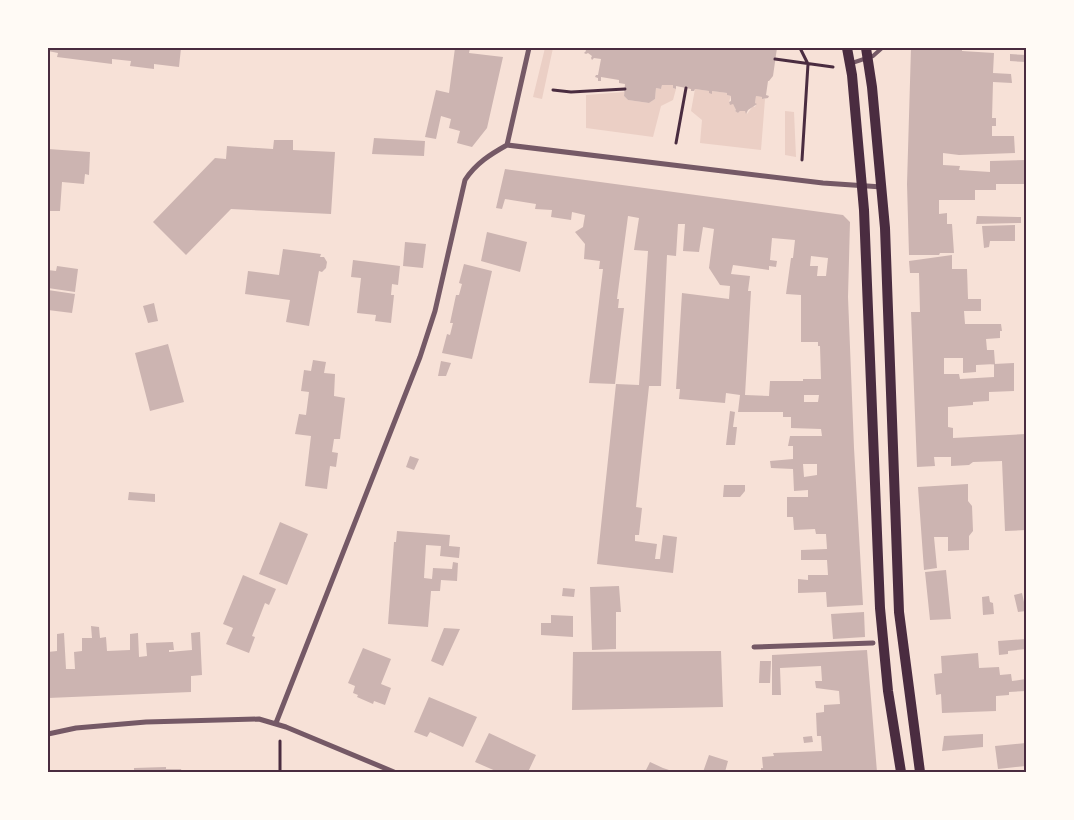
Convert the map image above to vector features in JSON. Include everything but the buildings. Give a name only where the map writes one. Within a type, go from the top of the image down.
[{"type":"main road","points":[[846,48],[850,64],[862,186],[879,589],[886,674],[901,772]]},
{"type":"main road","points":[[866,48],[872,87],[882,187],[887,264],[901,634],[920,772]]},
{"type":"street","points":[[276,723],[413,378],[435,311],[465,180],[480,163],[507,144],[530,48]]},
{"type":"street","points":[[507,144],[794,179],[882,187]]},
{"type":"street","points":[[754,647],[873,643]]},
{"type":"street","points":[[48,734],[76,728],[146,722],[260,719],[276,723],[394,772]]},
{"type":"lane","points":[[850,64],[868,59],[882,48]]},
{"type":"path","points":[[800,48],[808,64],[802,160]]},
{"type":"path","points":[[775,59],[837,68],[850,64]]},
{"type":"path","points":[[676,143],[686,88]]},
{"type":"path","points":[[553,90],[571,92],[625,89]]},
{"type":"path","points":[[276,723],[280,744],[280,772]]},
{"type":"shaded area","points":[[545,48],[553,48],[542,99],[533,97]]},
{"type":"shaded area","points":[[662,85],[673,85],[673,88],[676,89],[673,100],[661,106],[653,137],[586,128],[586,95],[624,92],[624,96],[628,100],[649,103],[655,99],[656,88],[661,89]]},
{"type":"shaded area","points":[[695,89],[709,91],[709,93],[712,91],[727,93],[727,95],[731,96],[730,104],[733,104],[735,111],[738,113],[745,111],[747,114],[753,106],[755,107],[756,96],[765,99],[761,150],[700,143],[702,120],[691,111]]},
{"type":"shaded area","points":[[785,111],[794,112],[796,157],[785,155]]}]
